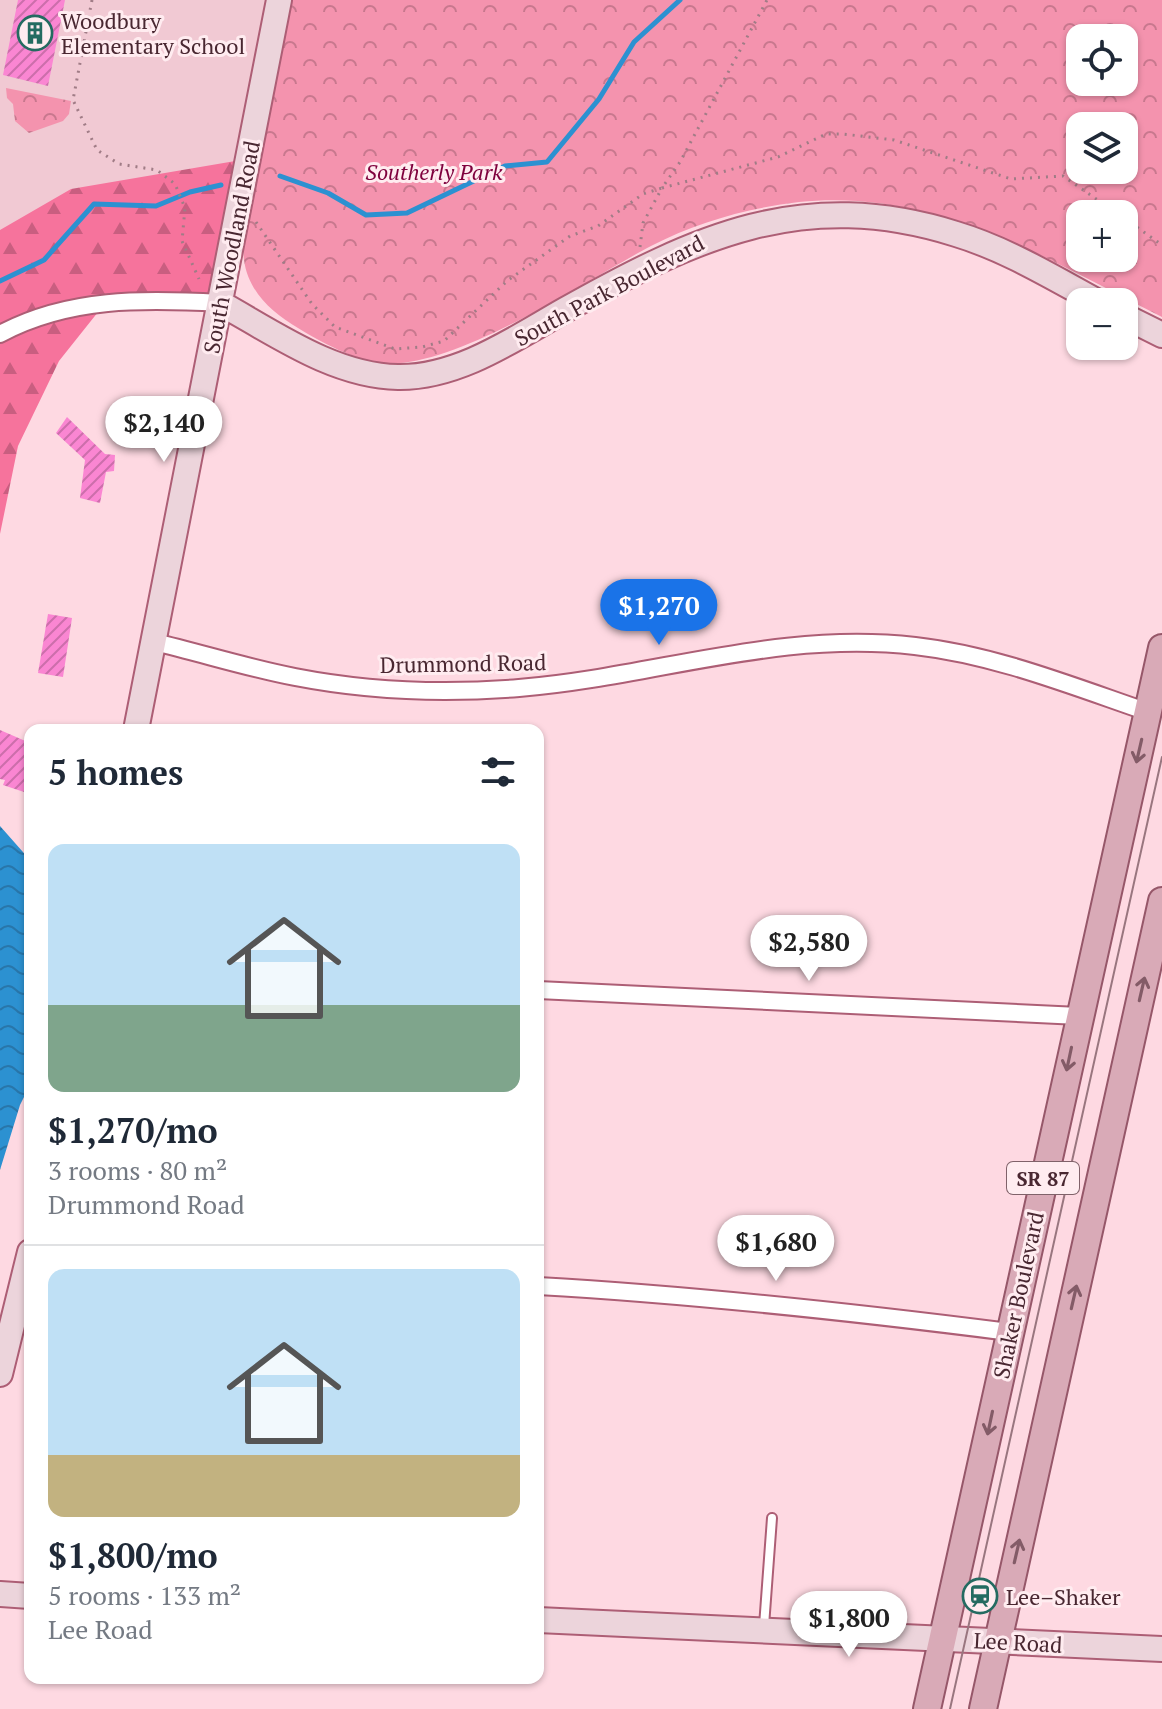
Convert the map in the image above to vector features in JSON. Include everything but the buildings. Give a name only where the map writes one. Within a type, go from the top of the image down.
[{"type":"main road","name":"Shaker Boulevard","points":[[927,1709],[1162,648]]},
{"type":"main road","name":"SR 87","points":[[983,1709],[1162,901]]},
{"type":"street","name":"South Woodland Road","points":[[137,724],[220,303],[246,213],[247,159],[279,0]]},
{"type":"street","name":"South Park Boulevard","points":[[220,303],[329,361],[394,377],[422,376],[453,368],[510,342],[646,266],[709,237],[771,222],[820,217],[894,220],[957,234],[990,246],[1071,288]]},
{"type":"street","points":[[0,334],[56,311],[106,301],[220,303]]},
{"type":"street","points":[[1138,323],[1162,335]]},
{"type":"street","name":"Drummond Road","points":[[154,642],[297,678],[405,690],[544,685],[772,646],[846,642],[916,646],[1006,665],[1148,712]]},
{"type":"street","points":[[544,990],[1079,1016]]},
{"type":"street","points":[[544,1286],[717,1297],[1009,1332]]},
{"type":"street","points":[[0,1374],[24,1292]]},
{"type":"street","points":[[0,1594],[24,1596]]},
{"type":"street","name":"Lee Road","points":[[544,1620],[1162,1649]]},
{"type":"lane","points":[[764,1631],[772,1518]]},
{"type":"path","points":[[92,0],[73,97],[97,150],[111,160],[153,168],[175,184],[185,208],[182,241],[199,279]]},
{"type":"path","points":[[646,266],[639,239],[662,188],[680,162],[767,0]]},
{"type":"path","points":[[246,213],[312,304],[335,327],[382,347],[422,347],[444,341],[507,281],[570,236],[598,226],[643,194],[778,157],[826,134],[894,140],[1011,179],[1063,176],[1098,200]]},
{"type":"path","points":[[1138,228],[1162,245]]},
{"type":"shaded area","points":[[0,0],[268,0],[213,273],[0,319]]},
{"type":"green space","name":"Southerly Park","points":[[290,0],[1162,0],[1162,317],[1138,305],[1138,288],[1105,288],[1074,272],[1138,272],[1138,200],[1066,200],[1066,268],[988,232],[943,217],[896,206],[849,201],[799,202],[742,212],[686,230],[481,338],[445,353],[411,362],[381,363],[338,350],[317,339],[288,322],[263,300],[246,271],[243,249]]},
{"type":"green space","points":[[6,88],[71,101],[69,114],[63,121],[29,133],[15,121],[13,104],[7,98]]},
{"type":"green space","points":[[247,159],[220,303],[106,302],[59,361],[18,446],[0,534],[0,230],[71,189]]},
{"type":"water","points":[[0,826],[24,853],[24,1097],[0,1170]]},
{"type":"waterway","points":[[280,176],[328,193],[366,215],[407,213],[505,166],[547,162],[599,99],[634,42],[680,0]]},
{"type":"waterway","points":[[0,281],[44,260],[94,204],[156,206],[190,192],[221,185]]},
{"type":"tram line","points":[[950,1709],[1162,757]]},
{"type":"place","name":"Woodbury Elementary School","points":[[35,33]]},
{"type":"place","name":"Lee–Shaker","points":[[980,1596]]}]
